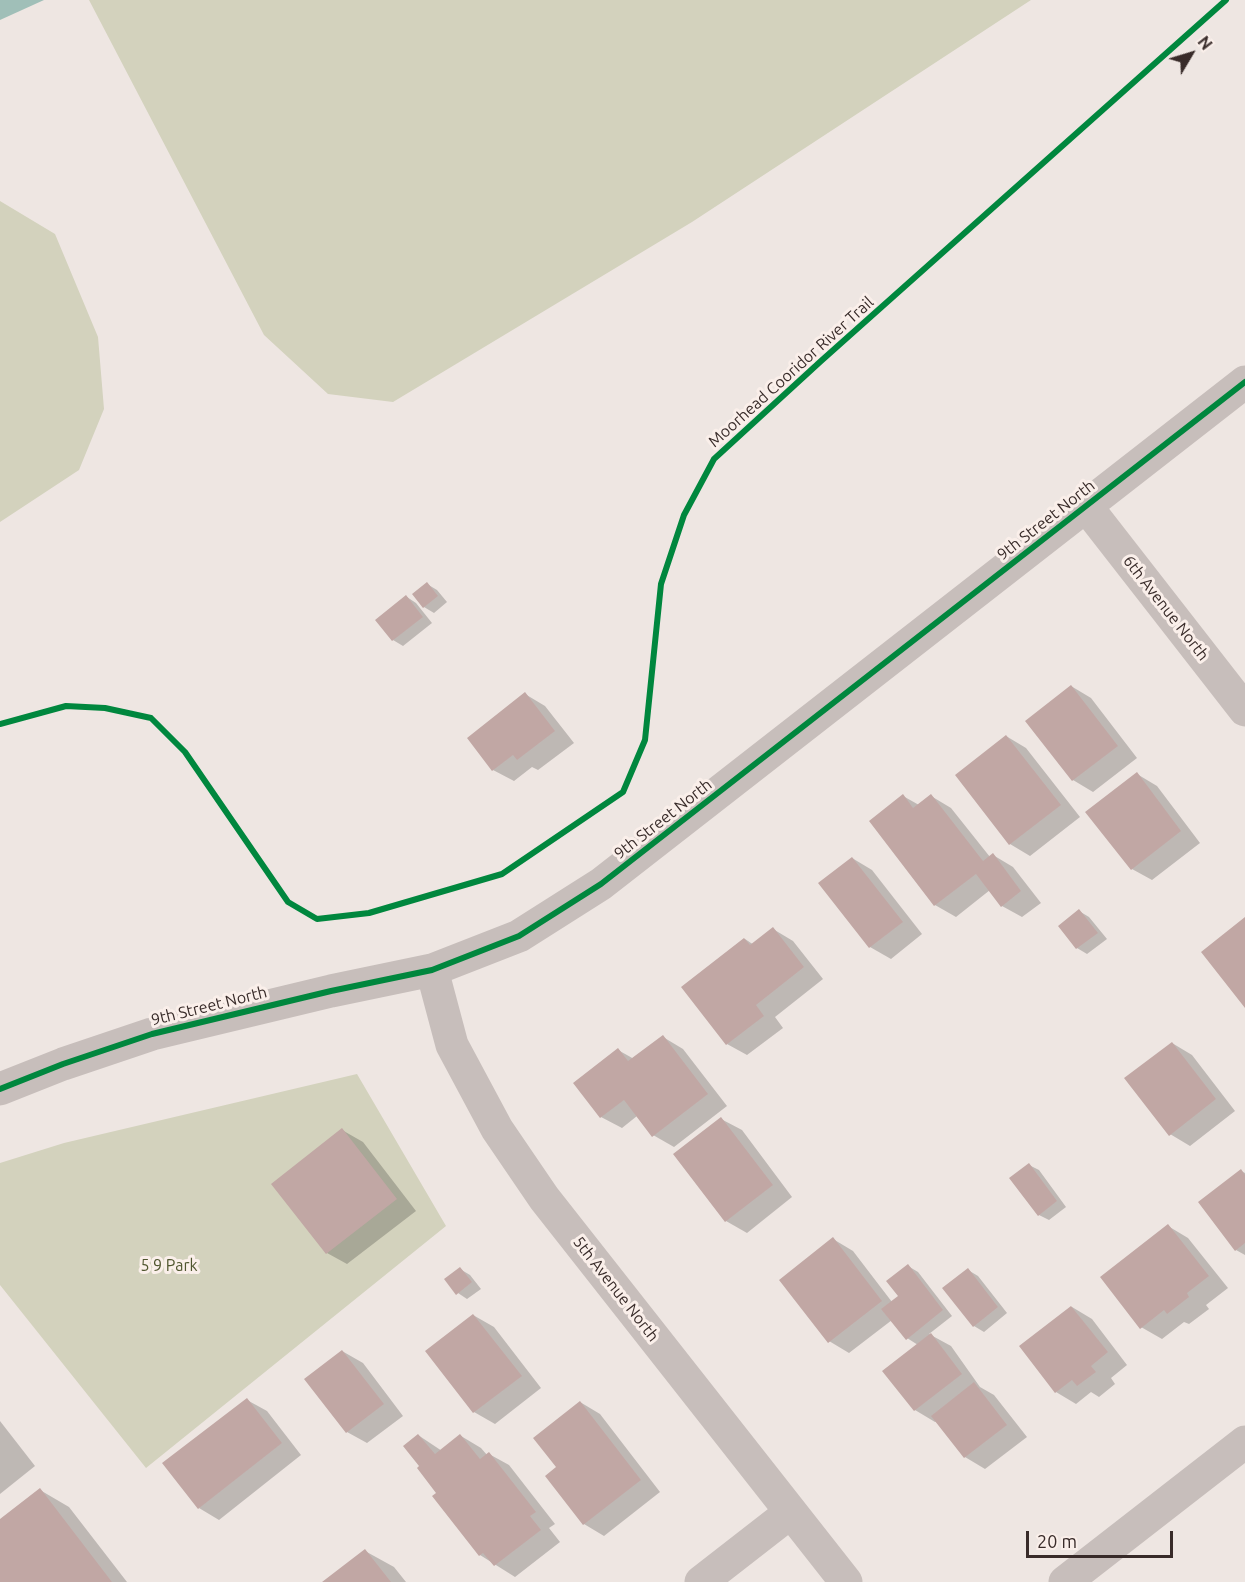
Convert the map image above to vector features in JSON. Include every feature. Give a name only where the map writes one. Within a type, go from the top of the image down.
[{"type":"street","name":"9th Street North","points":[[0,1089],[63,1064],[152,1034],[332,991],[432,970],[519,936],[601,884],[1245,382]]},
{"type":"street","name":"6th Avenue North","points":[[1086,506],[1245,710]]},
{"type":"street","name":"5th Avenue North","points":[[432,970],[453,1044],[497,1129],[544,1198],[846,1582]]},
{"type":"street","points":[[1065,1582],[1245,1442]]},
{"type":"street","points":[[701,1582],[791,1512]]},
{"type":"green space","points":[[89,0],[1031,0],[692,222],[393,402],[328,394],[264,335]]},
{"type":"green space","points":[[0,201],[55,234],[98,337],[104,409],[79,470],[0,522]]},
{"type":"green space","name":"5 9 Park","points":[[357,1074],[446,1226],[146,1468],[0,1285],[0,1163],[64,1143]]},
{"type":"water","points":[[0,0],[44,0],[0,20]]},
{"type":"building","points":[[427,582],[438,596],[423,608],[412,594]]},
{"type":"building","points":[[406,595],[423,617],[392,641],[375,620]]},
{"type":"building","points":[[1071,685],[1118,746],[1072,781],[1025,721]]},
{"type":"building","points":[[525,692],[555,731],[517,760],[513,755],[492,771],[467,738]]},
{"type":"building","points":[[1006,735],[1061,805],[1009,845],[955,775]]},
{"type":"building","points":[[1137,772],[1181,831],[1131,870],[1085,812]]},
{"type":"building","points":[[903,794],[913,808],[931,794],[983,861],[993,853],[1021,891],[1001,907],[976,874],[934,906],[869,821]]},
{"type":"building","points":[[852,857],[903,922],[869,948],[818,883]]},
{"type":"building","points":[[1079,909],[1098,933],[1076,949],[1058,926]]},
{"type":"building","points":[[1245,917],[1245,1008],[1201,952]]},
{"type":"building","points":[[773,927],[804,967],[756,1005],[764,1016],[726,1045],[681,987],[744,938],[750,945]]},
{"type":"building","points":[[663,1035],[708,1094],[652,1137],[624,1100],[600,1118],[573,1083],[618,1048],[628,1061]]},
{"type":"building","points":[[1172,1042],[1216,1099],[1169,1136],[1124,1078]]},
{"type":"building","points":[[721,1117],[773,1185],[725,1222],[673,1154]]},
{"type":"building","points":[[342,1128],[397,1199],[326,1254],[271,1184]]},
{"type":"building","points":[[1029,1163],[1057,1201],[1038,1216],[1009,1178]]},
{"type":"building","points":[[1241,1169],[1245,1175],[1245,1243],[1235,1251],[1198,1202]]},
{"type":"building","points":[[1168,1224],[1209,1276],[1187,1293],[1189,1297],[1167,1314],[1164,1310],[1140,1329],[1100,1277]]},
{"type":"building","points":[[833,1237],[882,1301],[828,1343],[779,1280]]},
{"type":"building","points":[[908,1264],[943,1310],[906,1340],[881,1309],[898,1296],[886,1281]]},
{"type":"building","points":[[460,1267],[472,1282],[456,1295],[444,1279]]},
{"type":"building","points":[[968,1268],[998,1307],[973,1327],[942,1288]]},
{"type":"building","points":[[1071,1306],[1108,1352],[1091,1366],[1096,1372],[1077,1386],[1072,1380],[1055,1393],[1019,1346]]},
{"type":"building","points":[[473,1314],[522,1376],[473,1413],[425,1351]]},
{"type":"building","points":[[931,1333],[962,1374],[914,1411],[882,1371]]},
{"type":"building","points":[[342,1350],[384,1404],[346,1433],[304,1379]]},
{"type":"building","points":[[974,1382],[1007,1425],[964,1458],[931,1416]]},
{"type":"building","points":[[247,1398],[282,1443],[198,1509],[162,1463]]},
{"type":"building","points":[[580,1401],[641,1480],[583,1525],[545,1476],[556,1467],[533,1438]]},
{"type":"building","points":[[418,1434],[435,1454],[460,1434],[480,1459],[489,1452],[536,1512],[530,1516],[541,1530],[494,1566],[483,1553],[479,1556],[432,1496],[436,1493],[403,1446]]},
{"type":"building","points":[[40,1488],[112,1582],[0,1582],[0,1519]]},
{"type":"building","points":[[365,1549],[391,1582],[322,1582]]},
{"type":"cycle path","name":"Moorhead Cooridor River Trail","points":[[0,724],[66,706],[105,708],[151,718],[185,752],[288,902],[317,919],[369,913],[502,874],[623,792],[645,740],[661,584],[684,515],[714,459],[1226,0]]},
{"type":"cycle path","points":[[0,1089],[63,1064],[152,1034],[331,991],[432,970],[519,936],[601,884],[1245,382]]}]
